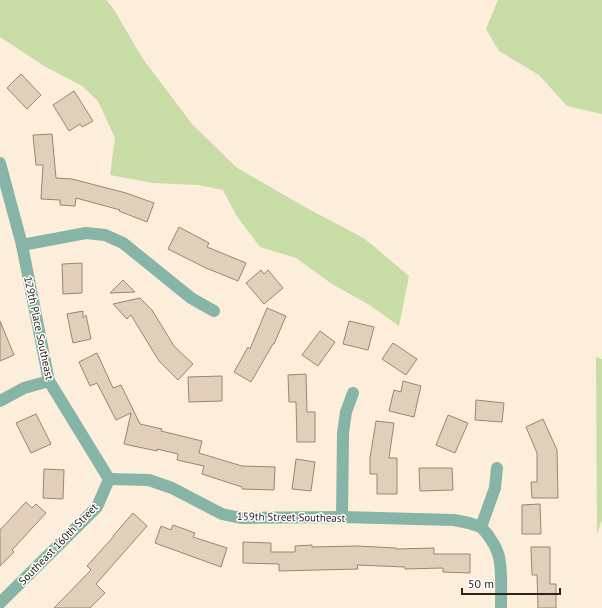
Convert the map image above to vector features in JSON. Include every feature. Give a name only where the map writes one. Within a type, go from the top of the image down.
[{"type":"street","name":"129th Place Southeast","points":[[0,163],[22,245],[49,381],[109,479]]},
{"type":"street","points":[[22,245],[86,232],[106,235],[123,243],[191,298],[214,311]]},
{"type":"street","points":[[0,401],[24,388],[49,381]]},
{"type":"street","points":[[342,517],[343,433],[346,412],[353,393]]},
{"type":"street","points":[[497,468],[495,488],[481,526],[494,545],[500,562],[501,608]]},
{"type":"street","name":"159th Street Southeast","points":[[109,479],[148,480],[172,488],[222,514],[241,518],[342,517],[454,520],[481,526]]},
{"type":"street","name":"Southeast 160th Street","points":[[0,603],[97,507],[109,479]]},
{"type":"green space","points":[[0,0],[106,0],[113,8],[143,59],[192,124],[236,167],[303,206],[365,239],[409,276],[399,326],[368,304],[332,284],[296,258],[260,247],[236,215],[223,190],[198,185],[153,183],[110,175],[115,138],[98,101],[82,86],[44,66],[0,37]]},
{"type":"green space","points":[[498,0],[602,0],[602,114],[567,106],[539,75],[499,51],[486,29]]},
{"type":"green space","points":[[596,357],[602,359],[602,520],[597,534]]},
{"type":"building","points":[[21,74],[41,95],[27,109],[7,88]]},
{"type":"building","points":[[74,91],[93,121],[82,127],[80,124],[69,131],[53,105]]},
{"type":"building","points":[[52,134],[56,178],[72,179],[126,193],[154,203],[147,222],[119,211],[120,210],[76,198],[75,206],[60,205],[60,200],[41,199],[43,165],[36,165],[33,135]]},
{"type":"building","points":[[179,227],[209,243],[207,247],[246,263],[238,281],[206,268],[168,249]]},
{"type":"building","points":[[82,263],[82,293],[63,294],[62,264]]},
{"type":"building","points":[[261,270],[264,274],[268,270],[283,288],[264,304],[246,283]]},
{"type":"building","points":[[123,280],[135,292],[110,293]]},
{"type":"building","points":[[140,298],[152,310],[174,346],[193,364],[178,380],[159,361],[131,315],[127,319],[113,304]]},
{"type":"building","points":[[267,308],[286,316],[274,344],[251,382],[234,372],[248,347],[250,349]]},
{"type":"building","points":[[83,311],[83,318],[86,315],[91,339],[73,343],[67,314]]},
{"type":"building","points":[[0,321],[14,355],[0,361]]},
{"type":"building","points":[[349,321],[374,327],[368,350],[343,344]]},
{"type":"building","points":[[320,331],[335,342],[318,366],[302,355]]},
{"type":"building","points":[[393,343],[417,359],[406,375],[382,359]]},
{"type":"building","points":[[97,353],[113,388],[121,385],[140,424],[202,441],[199,453],[242,466],[275,467],[274,490],[242,489],[242,487],[202,474],[204,466],[177,460],[178,454],[124,444],[131,413],[116,420],[97,383],[90,386],[79,362]]},
{"type":"building","points":[[306,374],[307,412],[315,412],[315,442],[297,442],[296,402],[289,402],[288,375]]},
{"type":"building","points":[[222,376],[222,401],[189,402],[188,377]]},
{"type":"building","points":[[403,381],[421,386],[414,417],[389,411],[394,390],[401,392]]},
{"type":"building","points":[[476,400],[504,403],[502,422],[475,420]]},
{"type":"building","points":[[36,414],[51,444],[31,453],[16,423]]},
{"type":"building","points":[[448,415],[468,423],[455,453],[436,445]]},
{"type":"building","points":[[543,419],[557,450],[558,498],[532,498],[531,482],[537,482],[537,453],[526,427]]},
{"type":"building","points":[[376,421],[394,423],[389,458],[397,458],[397,494],[377,494],[377,474],[370,474],[370,458]]},
{"type":"building","points":[[296,459],[315,462],[311,491],[292,489]]},
{"type":"building","points":[[419,468],[452,468],[453,490],[420,491]]},
{"type":"building","points":[[44,469],[64,470],[63,499],[43,498]]},
{"type":"building","points":[[26,502],[32,508],[36,504],[46,513],[12,550],[14,552],[0,566],[0,530]]},
{"type":"building","points":[[540,504],[541,534],[522,534],[522,505]]},
{"type":"building","points":[[133,513],[147,526],[96,584],[105,593],[90,608],[54,608],[91,570],[87,566]]},
{"type":"building","points":[[173,525],[195,533],[193,537],[227,548],[221,567],[155,543],[161,526],[171,530]]},
{"type":"building","points":[[243,542],[271,543],[271,552],[295,552],[295,546],[312,545],[312,547],[357,546],[396,549],[434,548],[434,554],[470,554],[470,573],[443,572],[443,568],[405,569],[405,567],[357,565],[358,569],[279,571],[279,564],[243,563]]},
{"type":"building","points":[[531,547],[550,547],[550,584],[556,584],[556,608],[538,608],[537,575],[532,575]]}]
